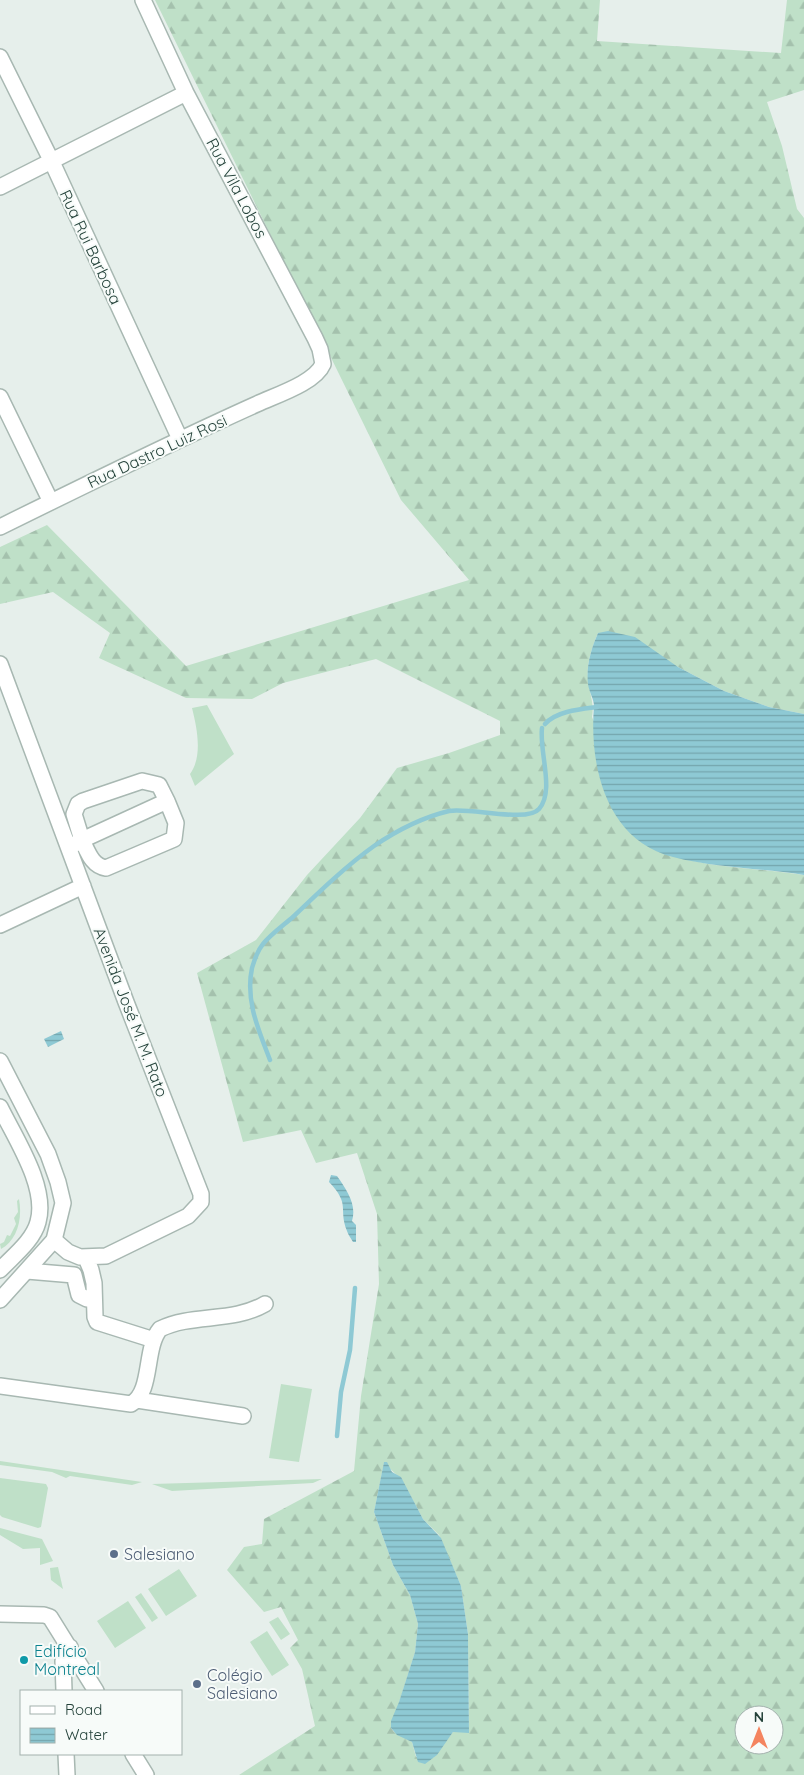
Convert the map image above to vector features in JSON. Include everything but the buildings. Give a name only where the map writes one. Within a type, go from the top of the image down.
[{"type":"street","name":"Rua Vila Lobos","points":[[143,0],[186,93],[320,349],[323,364],[316,376]]},
{"type":"street","name":"Rua Rui Barbosa","points":[[0,57],[52,162],[180,439]]},
{"type":"street","points":[[0,187],[186,93]]},
{"type":"street","name":"Rua Dastro Luiz Rosi","points":[[0,527],[180,439],[316,376]]},
{"type":"street","points":[[0,397],[51,502]]},
{"type":"street","name":"Avenida José M. M. Rato","points":[[0,664],[75,844],[84,886],[201,1194],[201,1202],[188,1216],[106,1256],[86,1258]]},
{"type":"street","points":[[142,781],[159,784],[176,823],[174,839],[106,868],[98,866],[75,844],[74,814],[78,804],[142,781]]},
{"type":"street","points":[[75,844],[167,801]]},
{"type":"street","points":[[0,925],[84,886]]},
{"type":"street","points":[[0,1061],[48,1154],[63,1203],[54,1240],[0,1300]]},
{"type":"street","points":[[0,1107],[26,1159],[36,1185],[40,1208],[38,1222],[33,1232],[21,1249],[0,1270]]},
{"type":"street","points":[[54,1240],[68,1252],[86,1258],[92,1270],[95,1317],[97,1322],[154,1340]]},
{"type":"street","points":[[27,1271],[74,1275],[79,1295],[87,1299],[94,1297]]},
{"type":"street","points":[[138,1400],[158,1331],[166,1326],[245,1314],[265,1304]]},
{"type":"street","points":[[0,1386],[118,1404],[131,1404],[138,1400],[243,1416]]},
{"type":"street","points":[[0,1614],[44,1615],[55,1622],[95,1690]]},
{"type":"street","points":[[64,1690],[63,1660],[70,1647]]},
{"type":"street","points":[[66,1755],[67,1775]]},
{"type":"street","points":[[134,1755],[146,1775]]},
{"type":"green space","points":[[155,0],[600,0],[597,41],[781,53],[787,0],[804,0],[804,90],[767,102],[782,146],[797,209],[804,218],[804,714],[769,707],[724,691],[678,667],[598,633],[591,652],[588,679],[592,717],[646,845],[685,859],[705,863],[804,875],[804,1775],[239,1775],[315,1726],[302,1669],[290,1648],[298,1640],[281,1607],[264,1612],[227,1570],[244,1547],[262,1544],[264,1519],[354,1471],[361,1396],[379,1284],[377,1214],[357,1153],[316,1163],[301,1130],[243,1142],[197,973],[256,940],[307,875],[360,818],[397,768],[449,753],[500,735],[500,721],[376,659],[283,683],[252,699],[186,698],[99,658],[110,633],[53,592],[0,604],[0,547],[47,525],[186,666],[469,580],[401,500]],"holes":[[[384,1463],[402,1480],[423,1519],[439,1535],[461,1586],[468,1634],[469,1732],[453,1732],[433,1758],[416,1757],[412,1742],[394,1732],[391,1728],[415,1652],[418,1624],[410,1595],[393,1565],[374,1512]]]},
{"type":"green space","points":[[207,705],[234,754],[195,786],[190,774],[196,759],[198,742],[192,708]]},
{"type":"green space","points":[[19,1199],[20,1215],[17,1229],[11,1241],[1,1249],[0,1244],[4,1242],[7,1235],[10,1236],[16,1224],[14,1218],[18,1212],[17,1201]]},
{"type":"green space","points":[[281,1384],[312,1389],[299,1462],[269,1458]]},
{"type":"green space","points":[[0,1461],[142,1482],[132,1485],[70,1476],[66,1478],[52,1472],[0,1465]]},
{"type":"green space","points":[[0,1478],[46,1484],[48,1488],[41,1527],[38,1528],[0,1515]]},
{"type":"green space","points":[[322,1479],[313,1483],[172,1491],[152,1484]]},
{"type":"green space","points":[[0,1528],[42,1539],[53,1561],[40,1565],[40,1548],[23,1549],[0,1535]]},
{"type":"green space","points":[[58,1567],[63,1589],[51,1580],[50,1568]]},
{"type":"green space","points":[[179,1569],[197,1596],[166,1616],[148,1589]]},
{"type":"green space","points":[[141,1593],[158,1618],[152,1622],[135,1597]]},
{"type":"green space","points":[[128,1601],[146,1628],[115,1648],[97,1621]]},
{"type":"green space","points":[[278,1617],[290,1634],[281,1640],[269,1622]]},
{"type":"green space","points":[[267,1631],[289,1665],[272,1676],[250,1642]]},
{"type":"water","points":[[608,631],[635,637],[678,667],[724,691],[769,707],[804,714],[804,875],[722,866],[673,857],[650,848],[632,835],[617,818],[606,798],[599,776],[593,729],[594,703],[588,677],[590,658],[598,633]]},
{"type":"water","points":[[61,1031],[64,1039],[48,1047],[44,1039]]},
{"type":"water","points":[[331,1175],[337,1176],[352,1203],[352,1221],[356,1225],[356,1242],[353,1242],[347,1232],[340,1196],[329,1182]]},
{"type":"water","points":[[384,1462],[387,1462],[392,1472],[401,1477],[423,1519],[441,1538],[461,1586],[468,1634],[469,1733],[453,1732],[437,1755],[425,1764],[418,1762],[412,1742],[397,1735],[391,1728],[391,1721],[415,1652],[418,1624],[410,1595],[393,1565],[374,1512]]},
{"type":"waterway","points":[[545,724],[562,713],[597,707]]},
{"type":"waterway","points":[[270,1060],[254,1015],[250,992],[252,968],[263,944],[353,862],[383,840],[410,825],[449,811],[523,815],[533,813],[539,809],[544,801],[546,792],[542,728]]},
{"type":"waterway","points":[[337,1436],[341,1392],[350,1350],[355,1288]]},
{"type":"place","name":"Salesiano","points":[[114,1554]]},
{"type":"place","name":"Edifício Montreal","points":[[24,1660]]},
{"type":"place","name":"Colégio Salesiano","points":[[197,1684]]}]
